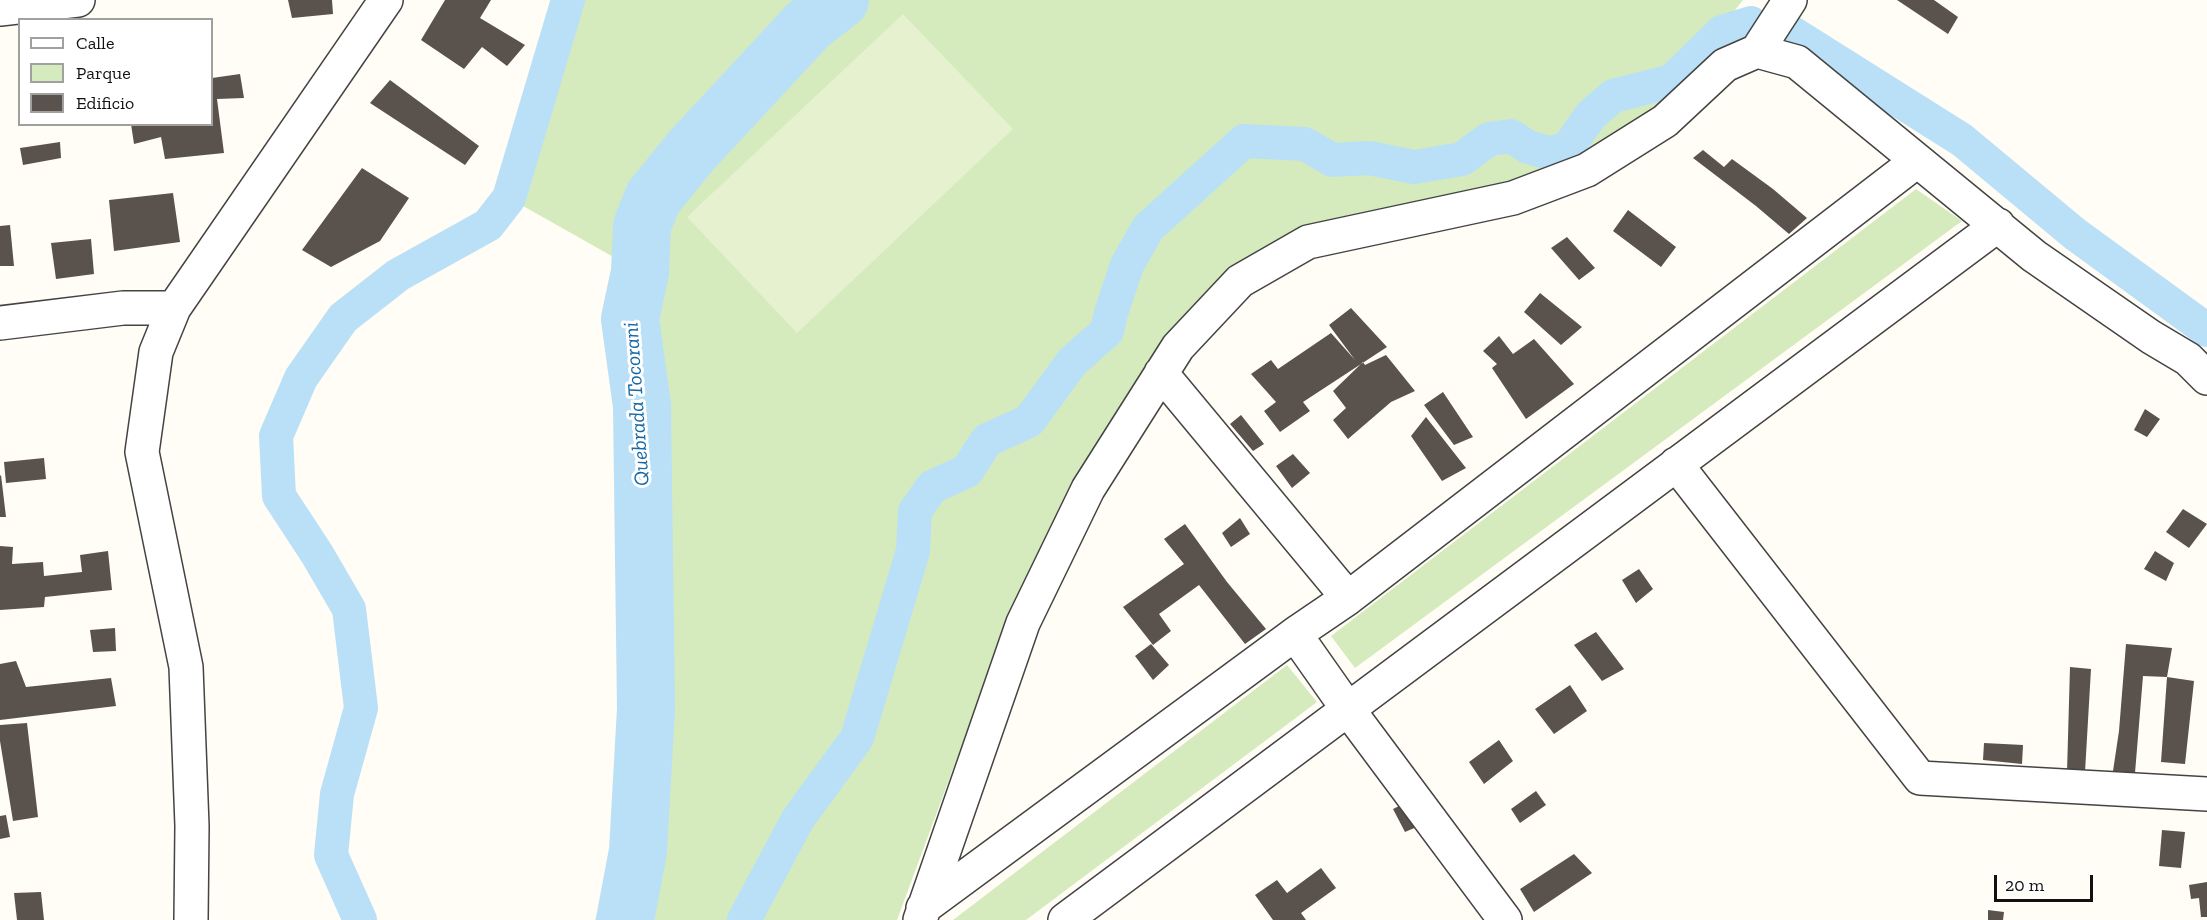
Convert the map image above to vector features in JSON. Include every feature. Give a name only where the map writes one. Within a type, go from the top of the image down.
[{"type":"street","points":[[0,9],[78,0]]},
{"type":"street","points":[[191,920],[192,826],[186,667],[141,452],[156,352],[174,308],[386,0]]},
{"type":"street","points":[[921,914],[1023,623],[1088,489],[1178,347],[1240,280],[1308,242],[1513,198],[1587,170],[1665,121],[1725,65],[1757,51],[1790,0]]},
{"type":"street","points":[[1757,51],[1797,62],[2034,256],[2151,337],[2188,359],[2207,378]]},
{"type":"street","points":[[921,914],[1295,634],[1348,598],[1917,161]]},
{"type":"street","points":[[1065,920],[1998,225]]},
{"type":"street","points":[[0,323],[123,308],[174,308]]},
{"type":"street","points":[[1161,373],[1348,598]]},
{"type":"street","points":[[1676,464],[1920,778],[2207,794]]},
{"type":"street","points":[[1295,634],[1347,708],[1505,920]]},
{"type":"green space","points":[[568,0],[1743,0],[1620,154],[1366,225],[1191,328],[1017,596],[897,920],[595,920],[599,910],[641,691],[642,406],[630,319],[640,272],[509,198]]},
{"type":"green space","points":[[903,14],[1013,129],[797,333],[687,217]]},
{"type":"green space","points":[[1916,189],[1962,221],[1355,668],[1331,636]]},
{"type":"green space","points":[[1287,665],[1317,702],[1026,920],[953,920]]},
{"type":"building","points":[[288,0],[332,0],[333,14],[292,18]]},
{"type":"building","points":[[445,0],[491,0],[480,18],[525,45],[507,66],[482,47],[464,69],[421,40]]},
{"type":"building","points":[[1897,0],[1934,0],[1958,17],[1948,34]]},
{"type":"building","points":[[240,74],[244,98],[217,99],[224,153],[165,159],[161,137],[134,144],[131,126],[213,126],[213,78]]},
{"type":"building","points":[[390,80],[479,146],[465,165],[370,103]]},
{"type":"building","points":[[60,142],[61,158],[23,165],[20,148]]},
{"type":"building","points":[[1703,150],[1724,167],[1732,159],[1807,218],[1789,234],[1693,158]]},
{"type":"building","points":[[362,168],[409,198],[380,241],[331,267],[302,250]]},
{"type":"building","points":[[173,193],[180,242],[114,251],[109,200]]},
{"type":"building","points":[[1628,210],[1676,247],[1661,267],[1613,231]]},
{"type":"building","points":[[10,225],[14,266],[0,266],[0,226]]},
{"type":"building","points":[[1567,237],[1595,268],[1579,280],[1551,248]]},
{"type":"building","points":[[91,239],[94,274],[56,279],[51,243]]},
{"type":"building","points":[[1540,293],[1582,327],[1561,345],[1524,312]]},
{"type":"building","points":[[1351,308],[1387,347],[1303,402],[1310,411],[1280,432],[1264,411],[1276,402],[1251,374],[1271,360],[1278,369],[1331,333],[1355,360],[1329,325]]},
{"type":"building","points":[[1499,336],[1513,354],[1534,339],[1574,384],[1526,419],[1492,368],[1497,364],[1483,351]]},
{"type":"building","points":[[1386,355],[1415,391],[1391,402],[1348,439],[1333,420],[1346,408],[1333,391],[1363,362],[1365,365]]},
{"type":"building","points":[[1443,392],[1473,437],[1454,445],[1424,405]]},
{"type":"building","points":[[2145,409],[2160,419],[2147,437],[2134,430]]},
{"type":"building","points":[[1241,415],[1264,444],[1253,451],[1230,424]]},
{"type":"building","points":[[1426,417],[1466,468],[1442,481],[1411,436]]},
{"type":"building","points":[[1293,454],[1310,473],[1292,488],[1276,466]]},
{"type":"building","points":[[44,458],[46,479],[6,483],[4,462]]},
{"type":"building","points":[[1,475],[6,517],[0,517]]},
{"type":"building","points":[[2183,509],[2207,524],[2189,548],[2166,532]]},
{"type":"building","points":[[1240,518],[1250,534],[1231,547],[1222,533]]},
{"type":"building","points":[[1185,524],[1227,582],[1266,629],[1245,644],[1199,585],[1159,614],[1171,631],[1153,645],[1123,607],[1184,564],[1164,539]]},
{"type":"building","points":[[0,546],[13,547],[12,564],[43,562],[44,576],[82,572],[80,555],[108,551],[112,590],[45,597],[44,607],[0,610]]},
{"type":"building","points":[[2155,551],[2174,563],[2166,581],[2144,569]]},
{"type":"building","points":[[1639,569],[1653,589],[1636,603],[1622,580]]},
{"type":"building","points":[[115,628],[116,651],[93,652],[90,630]]},
{"type":"building","points":[[1596,632],[1624,669],[1602,681],[1574,645]]},
{"type":"building","points":[[1151,644],[1169,665],[1153,680],[1135,656]]},
{"type":"building","points":[[2126,644],[2172,648],[2167,677],[2143,676],[2135,773],[2113,771],[2119,731]]},
{"type":"building","points":[[16,661],[26,687],[111,678],[116,706],[0,720],[0,664]]},
{"type":"building","points":[[2070,667],[2091,669],[2085,772],[2067,772]]},
{"type":"building","points":[[2167,677],[2194,681],[2185,764],[2161,762]]},
{"type":"building","points":[[1570,685],[1587,711],[1554,734],[1535,709]]},
{"type":"building","points":[[27,723],[38,817],[13,821],[0,741],[0,725]]},
{"type":"building","points":[[1499,740],[1513,761],[1484,784],[1469,762]]},
{"type":"building","points":[[1984,743],[2023,745],[2022,764],[1983,760]]},
{"type":"building","points":[[1536,791],[1546,805],[1520,823],[1511,809]]},
{"type":"building","points":[[1405,803],[1419,826],[1405,832],[1393,809]]},
{"type":"building","points":[[6,815],[10,837],[0,839],[0,816]]},
{"type":"building","points":[[2162,830],[2185,832],[2181,868],[2159,866]]},
{"type":"building","points":[[1574,854],[1592,873],[1534,912],[1520,889]]},
{"type":"building","points":[[1321,868],[1336,888],[1301,913],[1306,920],[1273,920],[1255,895],[1277,880],[1287,893]]},
{"type":"building","points":[[2207,882],[2207,917],[2201,917],[2199,898],[2191,899],[2189,885]]},
{"type":"building","points":[[41,892],[44,920],[17,920],[14,893]]},
{"type":"building","points":[[1988,910],[2004,912],[2003,920],[1988,920]]},
{"type":"waterway","points":[[360,920],[331,855],[337,794],[361,708],[349,609],[279,496],[276,436],[301,378],[343,318],[398,275],[488,225],[509,198],[568,0]]},
{"type":"waterway","name":"Quebrada Tocorani","points":[[625,920],[638,851],[646,709],[642,406],[630,319],[640,272],[642,226],[653,198],[691,151],[808,25],[840,0]]},
{"type":"waterway","points":[[744,920],[798,819],[857,738],[913,551],[915,511],[932,487],[967,471],[987,440],[1029,421],[1072,362],[1107,331],[1127,265],[1148,228],[1244,141],[1305,144],[1332,160],[1369,158],[1414,167],[1462,159],[1489,139],[1511,136],[1528,147],[1549,153],[1567,149],[1591,115],[1613,96],[1672,81],[1722,32],[1751,23]]},
{"type":"waterway","points":[[1789,31],[1962,140],[2075,234],[2207,330]]}]
